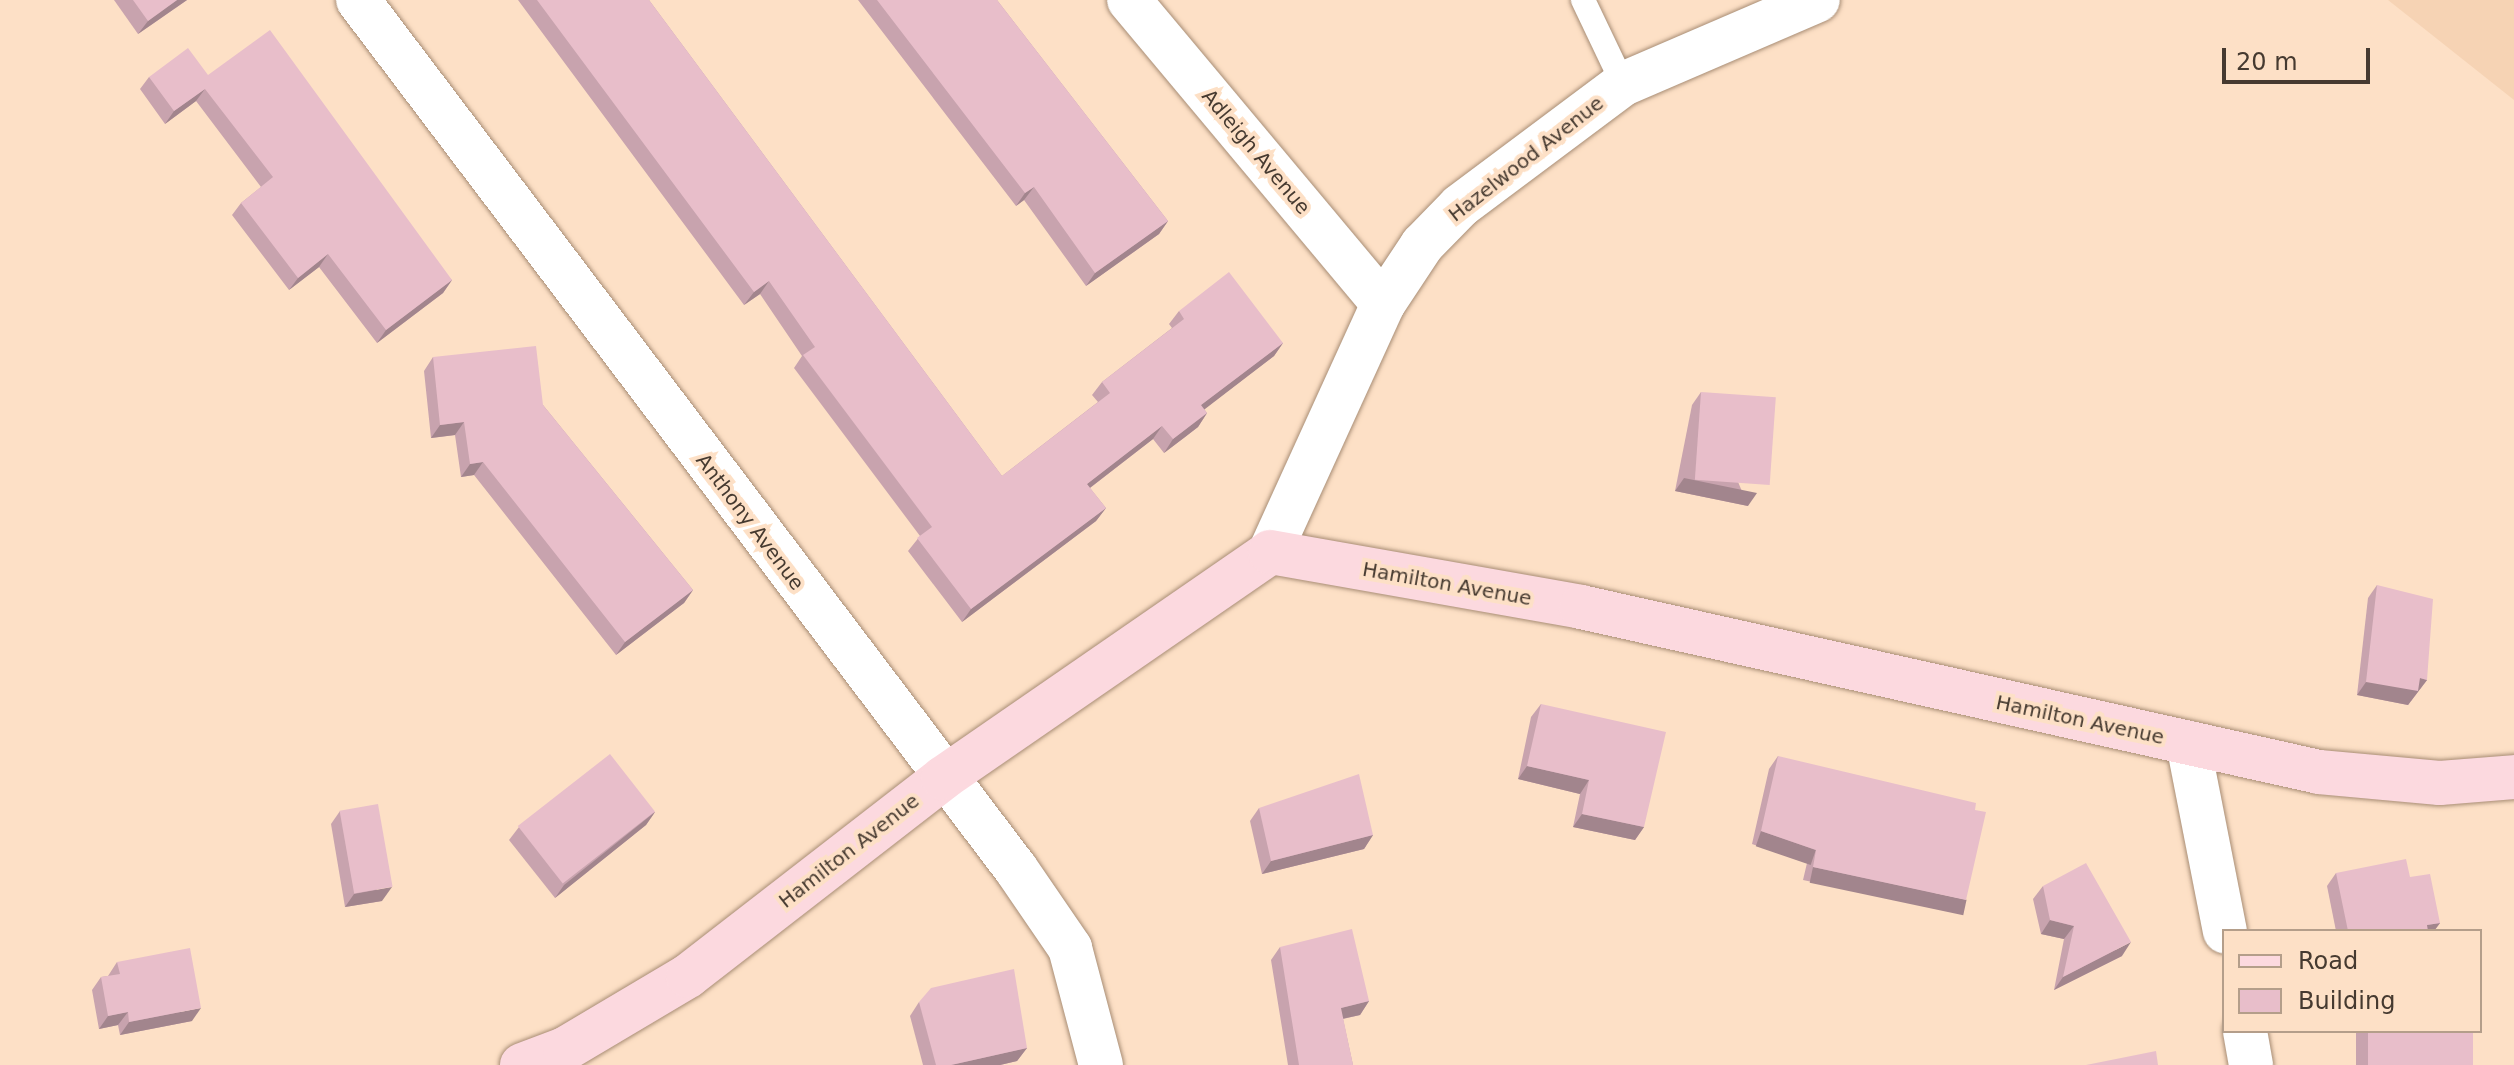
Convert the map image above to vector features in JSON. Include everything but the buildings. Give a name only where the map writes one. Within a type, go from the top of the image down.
[{"type":"street","name":"Anthony Avenue","points":[[358,0],[1070,948],[1101,1065]]},
{"type":"street","name":"Adleigh Avenue","points":[[1129,0],[1383,304]]},
{"type":"street","name":"Hazelwood Avenue","points":[[1270,552],[1383,304],[1422,245],[1460,206],[1623,84],[1818,0]]},
{"type":"street","name":"Hamilton Avenue","points":[[522,1065],[565,1049],[688,976],[943,778],[1270,552],[1581,607],[2188,743],[2383,780],[2514,777]]},
{"type":"street","points":[[2188,743],[2225,929]]},
{"type":"street","points":[[2245,1033],[2251,1065]]},
{"type":"lane","points":[[1583,0],[1623,84]]},
{"type":"shaded area","points":[[2388,0],[2514,0],[2514,100]]}]
